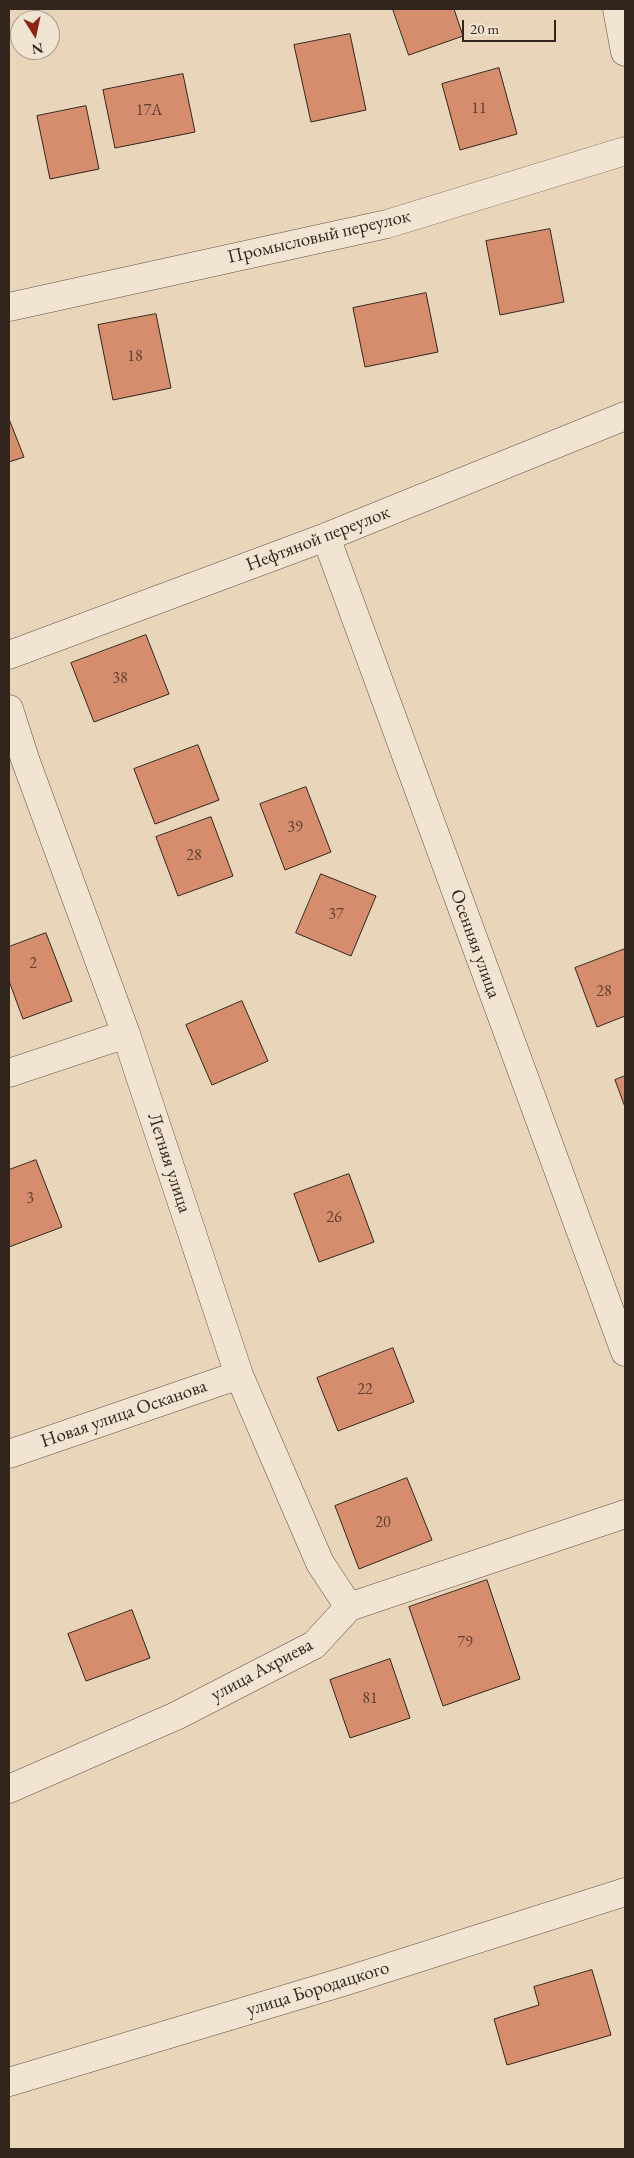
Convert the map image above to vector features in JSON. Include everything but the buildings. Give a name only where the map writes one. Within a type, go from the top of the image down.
[{"type":"street","points":[[617,9],[625,52]]},
{"type":"street","name":"Промысловый переулок","points":[[9,307],[386,224],[625,151]]},
{"type":"street","name":"Нефтяной переулок","points":[[9,655],[326,537],[625,416]]},
{"type":"street","name":"Осенняя улица","points":[[326,537],[625,1352]]},
{"type":"street","name":"Летняя улица","points":[[9,710],[25,759],[126,1034],[238,1375],[320,1563],[349,1607]]},
{"type":"street","points":[[9,1073],[126,1034]]},
{"type":"street","name":"Новая улица Осканова","points":[[9,1454],[238,1375]]},
{"type":"street","name":"улица Ахриева","points":[[9,1789],[176,1716],[314,1646],[349,1607],[625,1514]]},
{"type":"street","name":"улица Бородацкого","points":[[9,2082],[355,1978],[625,1892]]}]
